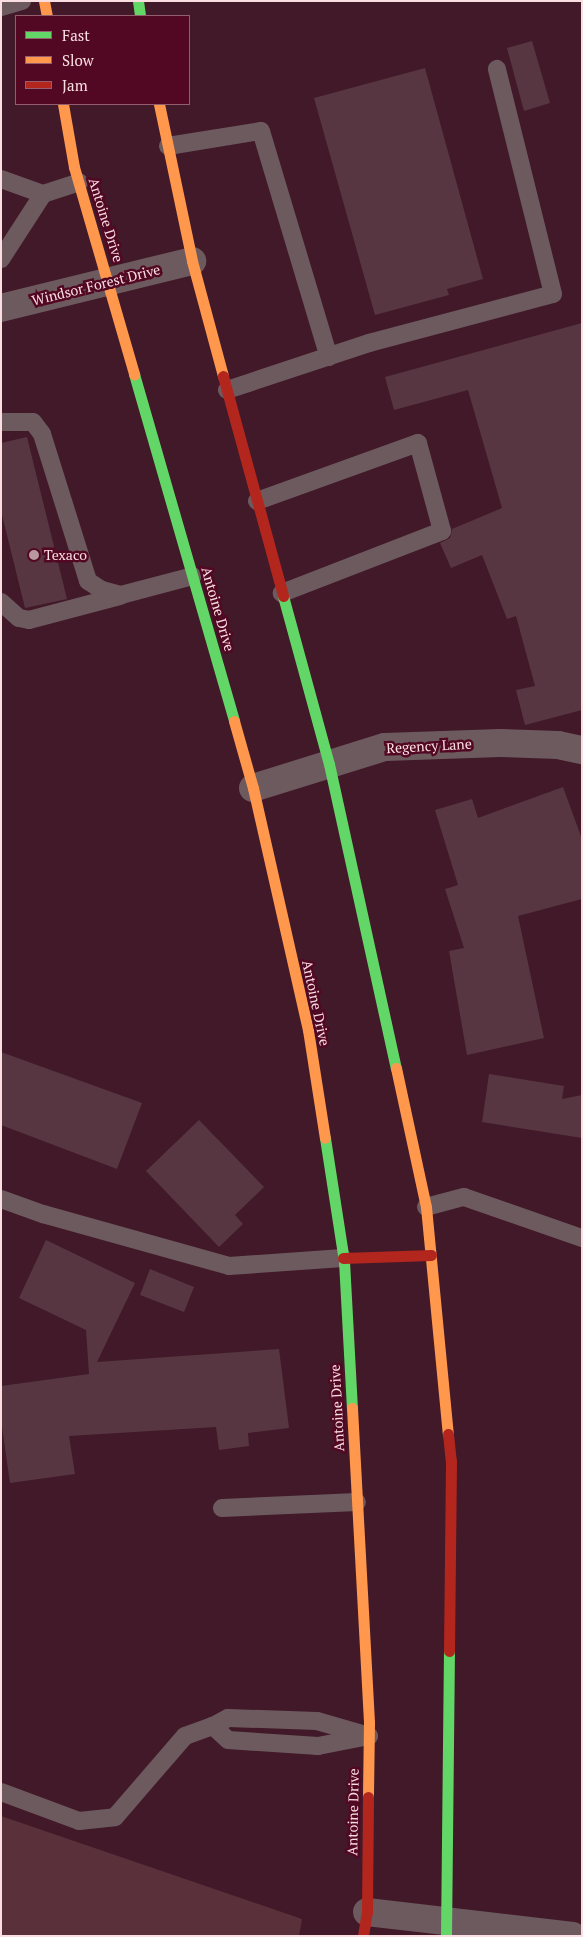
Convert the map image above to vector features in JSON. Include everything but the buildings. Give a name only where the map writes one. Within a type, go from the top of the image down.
[{"type":"main road","points":[[44,1],[47,15]]},
{"type":"main road","points":[[138,1],[140,15]]},
{"type":"main road","name":"Antoine Drive","points":[[63,105],[79,182],[253,788],[308,1030],[343,1258],[369,1736],[365,1924]]},
{"type":"main road","points":[[159,105],[192,262],[329,764],[426,1207],[451,1461],[447,1928]]},
{"type":"main road","points":[[343,1258],[431,1255]]},
{"type":"street","name":"Windsor Forest Drive","points":[[1,308],[192,262]]},
{"type":"street","name":"Regency Lane","points":[[253,788],[384,747],[500,743],[558,745],[582,750]]},
{"type":"street","points":[[365,1924],[573,1936]]},
{"type":"lane","points":[[1,7],[22,1]]},
{"type":"lane","points":[[227,390],[329,357],[553,294],[497,69]]},
{"type":"lane","points":[[168,146],[261,131],[329,357]]},
{"type":"lane","points":[[1,179],[43,194],[79,182]]},
{"type":"lane","points":[[1,259],[43,194]]},
{"type":"lane","points":[[1,422],[33,422],[42,434],[88,581],[102,590],[121,596]]},
{"type":"lane","points":[[258,501],[418,443],[442,531],[282,593]]},
{"type":"lane","points":[[1,602],[19,618],[29,620],[192,576]]},
{"type":"lane","points":[[426,1207],[464,1197],[582,1238]]},
{"type":"lane","points":[[1,1199],[43,1214],[229,1266],[343,1258]]},
{"type":"lane","points":[[222,1508],[357,1502]]},
{"type":"lane","points":[[1,1792],[79,1822],[115,1817],[185,1736],[228,1718],[318,1721],[369,1736]]},
{"type":"lane","points":[[212,1726],[228,1740],[243,1742],[318,1746],[369,1736]]},
{"type":"shaded area","points":[[1,1816],[302,1919],[299,1936],[1,1936]]},
{"type":"traffic: fast","points":[[138,1],[140,15]]},
{"type":"traffic: fast","points":[[134,374],[234,721]]},
{"type":"traffic: fast","points":[[283,596],[329,764],[396,1068]]},
{"type":"traffic: fast","points":[[325,1138],[344,1261],[352,1408]]},
{"type":"traffic: fast","points":[[446,1936],[449,1651]]},
{"type":"traffic: slow","points":[[44,1],[47,15]]},
{"type":"traffic: slow","points":[[63,105],[74,167],[134,374]]},
{"type":"traffic: slow","points":[[159,105],[192,261],[223,376]]},
{"type":"traffic: slow","points":[[234,721],[253,788],[308,1030],[325,1138]]},
{"type":"traffic: slow","points":[[396,1068],[426,1207],[448,1434]]},
{"type":"traffic: slow","points":[[352,1408],[369,1723],[368,1797]]},
{"type":"traffic: jam","points":[[223,376],[283,596]]},
{"type":"traffic: jam","points":[[343,1258],[431,1255]]},
{"type":"traffic: jam","points":[[448,1434],[451,1461],[449,1651]]},
{"type":"traffic: jam","points":[[363,1936],[367,1912],[368,1797]]},
{"type":"place","name":"Texaco","points":[[34,555]]}]
